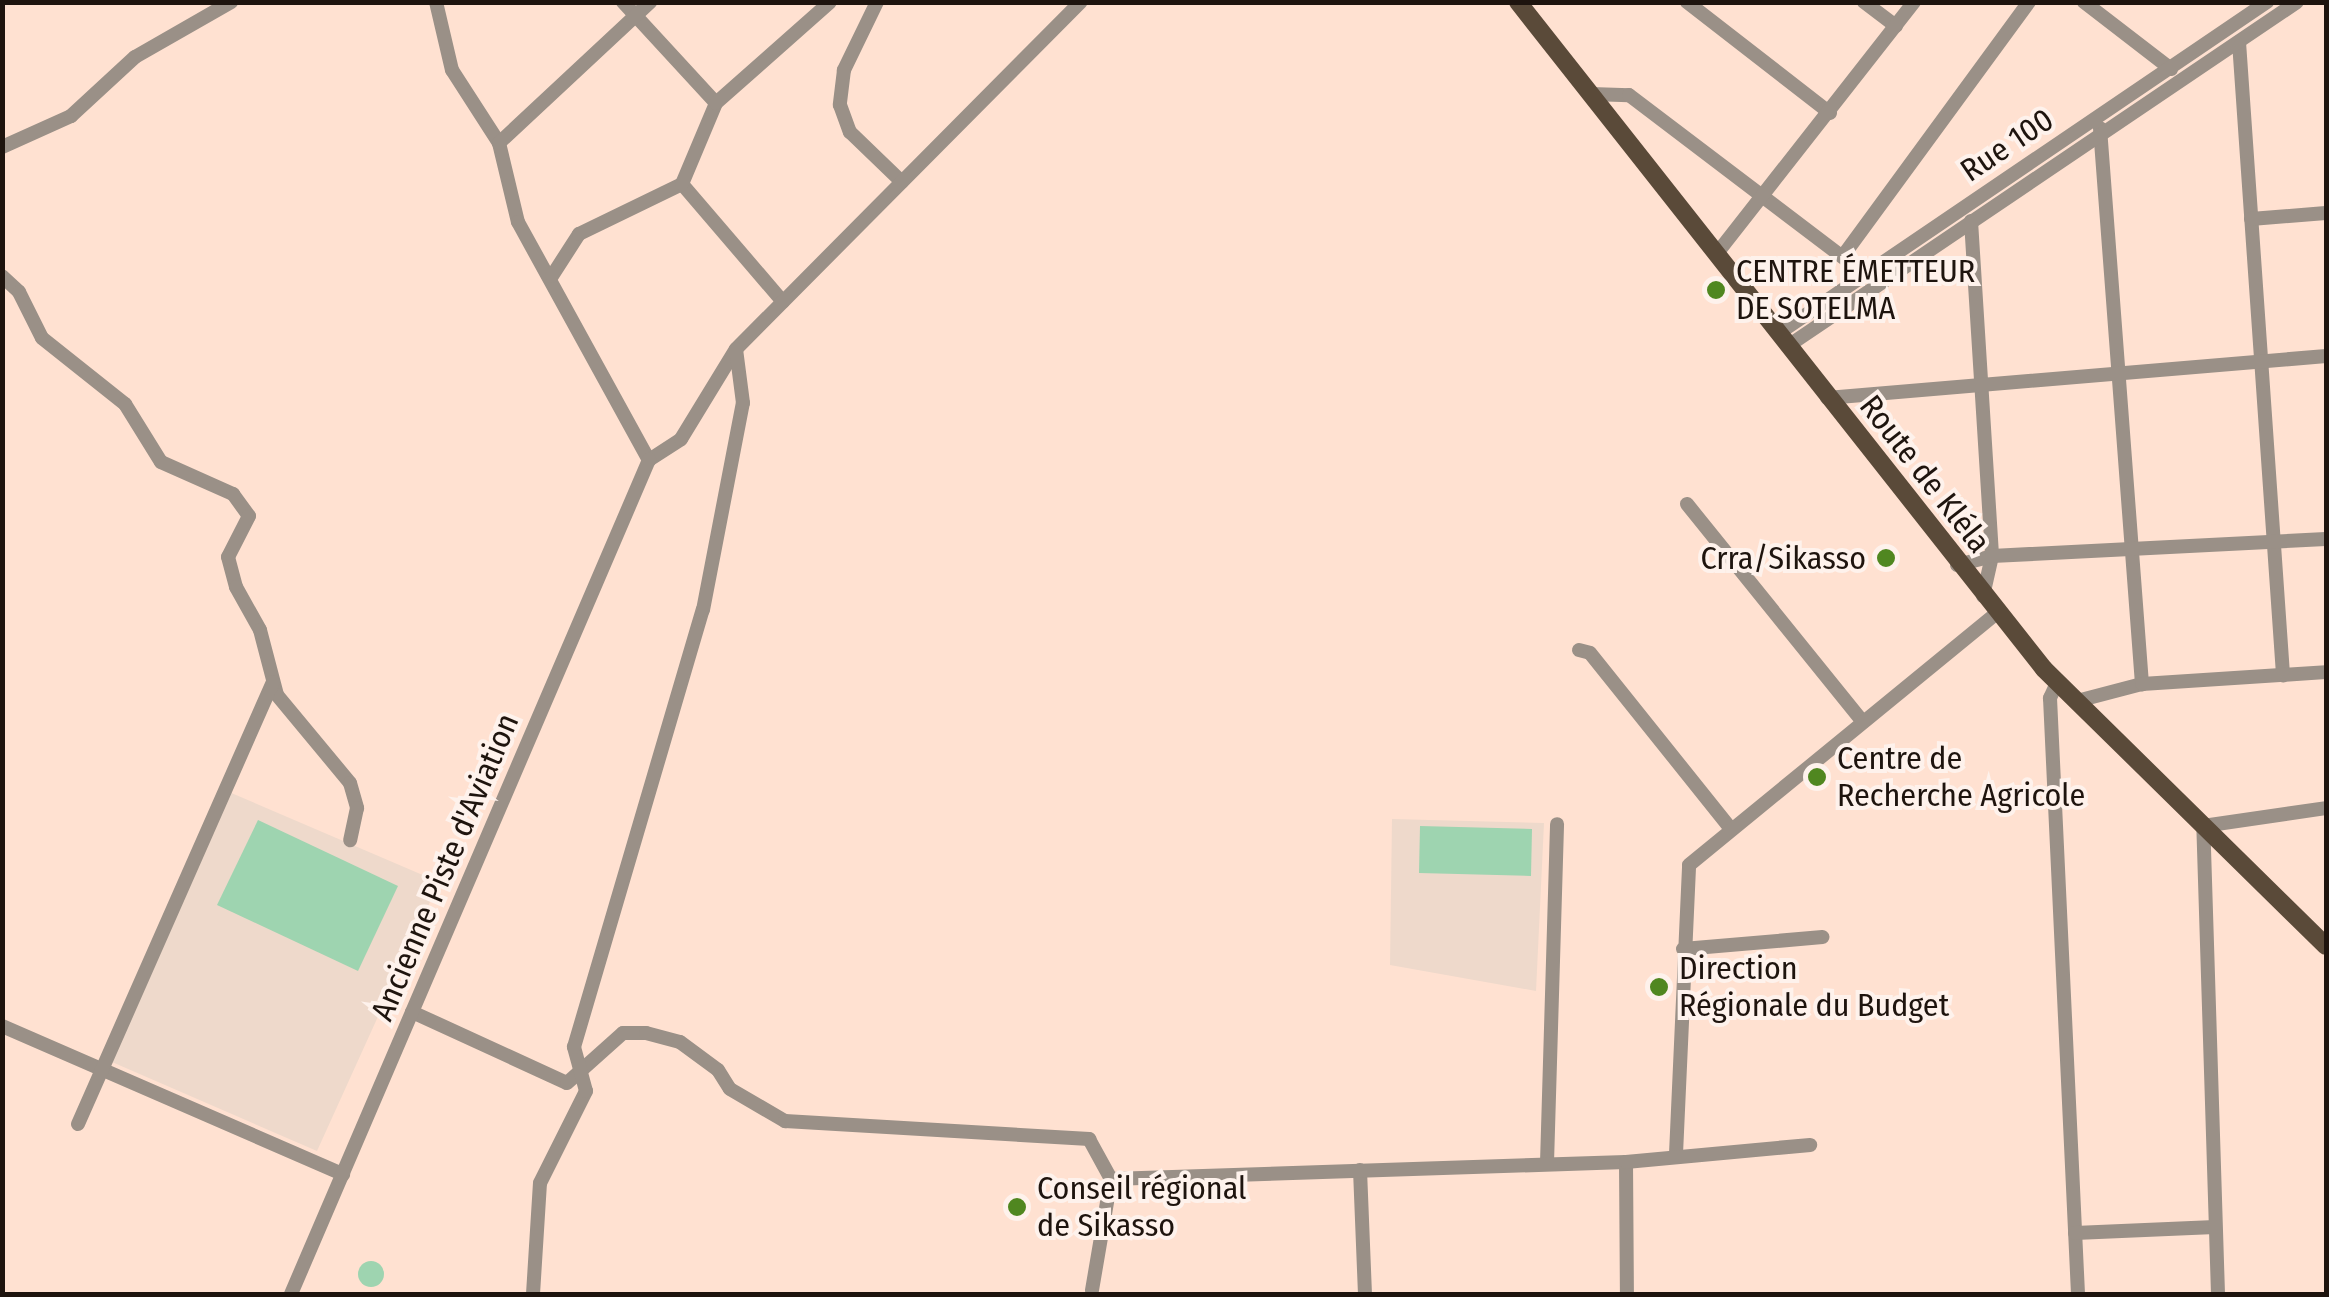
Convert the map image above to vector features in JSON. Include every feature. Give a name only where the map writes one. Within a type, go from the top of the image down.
[{"type":"main road","name":"Route de Kléla","points":[[1529,7],[1592,94],[1997,613],[2058,683],[2326,946]]},
{"type":"street","points":[[2,147],[70,116],[135,57],[231,2]]},
{"type":"street","points":[[436,2],[452,70],[499,143],[518,222],[552,276],[649,460],[681,439],[736,348],[1081,2]]},
{"type":"street","points":[[624,2],[716,102]]},
{"type":"street","points":[[499,143],[650,2]]},
{"type":"street","points":[[552,276],[580,234],[682,184],[716,102],[830,2]]},
{"type":"street","points":[[877,2],[844,70],[840,105],[850,132],[902,182]]},
{"type":"street","points":[[1686,2],[1830,113]]},
{"type":"street","points":[[1864,2],[1896,26]]},
{"type":"street","points":[[1718,252],[1763,200],[1914,2]]},
{"type":"street","points":[[1843,256],[2029,2]]},
{"type":"street","points":[[2084,2],[2171,68]]},
{"type":"street","points":[[1784,339],[1971,221],[2297,2]]},
{"type":"street","name":"Rue 100","points":[[1784,339],[1865,274],[2265,3]]},
{"type":"street","points":[[2238,42],[2282,675]]},
{"type":"street","points":[[1592,94],[1629,95],[1865,274]]},
{"type":"street","points":[[2093,119],[2103,132],[2142,684]]},
{"type":"street","points":[[682,184],[783,302]]},
{"type":"street","points":[[2251,219],[2326,214]]},
{"type":"street","points":[[1971,221],[1992,556],[1983,596]]},
{"type":"street","points":[[2,276],[19,292],[42,338],[126,404],[161,462],[233,494],[248,516],[228,557],[277,695],[350,783],[356,808],[350,840]]},
{"type":"street","points":[[534,1294],[540,1183],[586,1091],[574,1047],[703,610],[743,403],[736,348]]},
{"type":"street","points":[[1827,398],[2326,356]]},
{"type":"street","name":"Ancienne Piste d'Aviation","points":[[291,1294],[649,460]]},
{"type":"street","points":[[1687,504],[1863,722]]},
{"type":"street","points":[[1957,564],[1992,556],[2132,552],[2326,539]]},
{"type":"street","points":[[1676,1154],[1689,865],[1997,613]]},
{"type":"street","points":[[1580,650],[1590,653],[1730,828]]},
{"type":"street","points":[[2077,702],[2142,684],[2326,672]]},
{"type":"street","points":[[78,1124],[274,682]]},
{"type":"street","points":[[2058,683],[2050,698],[2078,1294]]},
{"type":"street","points":[[2218,1294],[2203,826],[2326,808]]},
{"type":"street","points":[[1547,1163],[1557,824]]},
{"type":"street","points":[[1683,949],[1822,938]]},
{"type":"street","points":[[412,1012],[567,1083],[583,1073],[623,1033],[646,1032],[680,1042],[718,1070],[730,1089],[785,1121],[1077,1136],[1097,1145],[1111,1179],[1092,1290]]},
{"type":"street","points":[[2,1026],[343,1174]]},
{"type":"street","points":[[1111,1179],[1626,1162],[1676,1154],[1810,1146]]},
{"type":"street","points":[[1626,1162],[1628,1294]]},
{"type":"street","points":[[1360,1170],[1365,1294]]},
{"type":"street","points":[[2076,1234],[2215,1227]]},
{"type":"shaded area","points":[[229,792],[439,882],[317,1151],[112,1062]]},
{"type":"shaded area","points":[[1392,819],[1544,823],[1536,991],[1390,965]]},
{"type":"green space","points":[[258,820],[398,886],[358,971],[217,905]]},
{"type":"green space","points":[[1420,826],[1532,829],[1531,876],[1419,873]]},
{"type":"green space","points":[[371,1261],[380,1265],[384,1274],[380,1283],[371,1287],[362,1283],[358,1274],[362,1265]]},
{"type":"place","name":"CENTRE ÉMETTEUR DE SOTELMA","points":[[1716,290]]},
{"type":"place","name":"Crra/Sikasso","points":[[1886,558]]},
{"type":"place","name":"Centre de Recherche Agricole","points":[[1817,777]]},
{"type":"place","name":"Direction Régionale du Budget","points":[[1659,987]]},
{"type":"place","name":"Conseil régional de Sikasso","points":[[1017,1207]]}]
